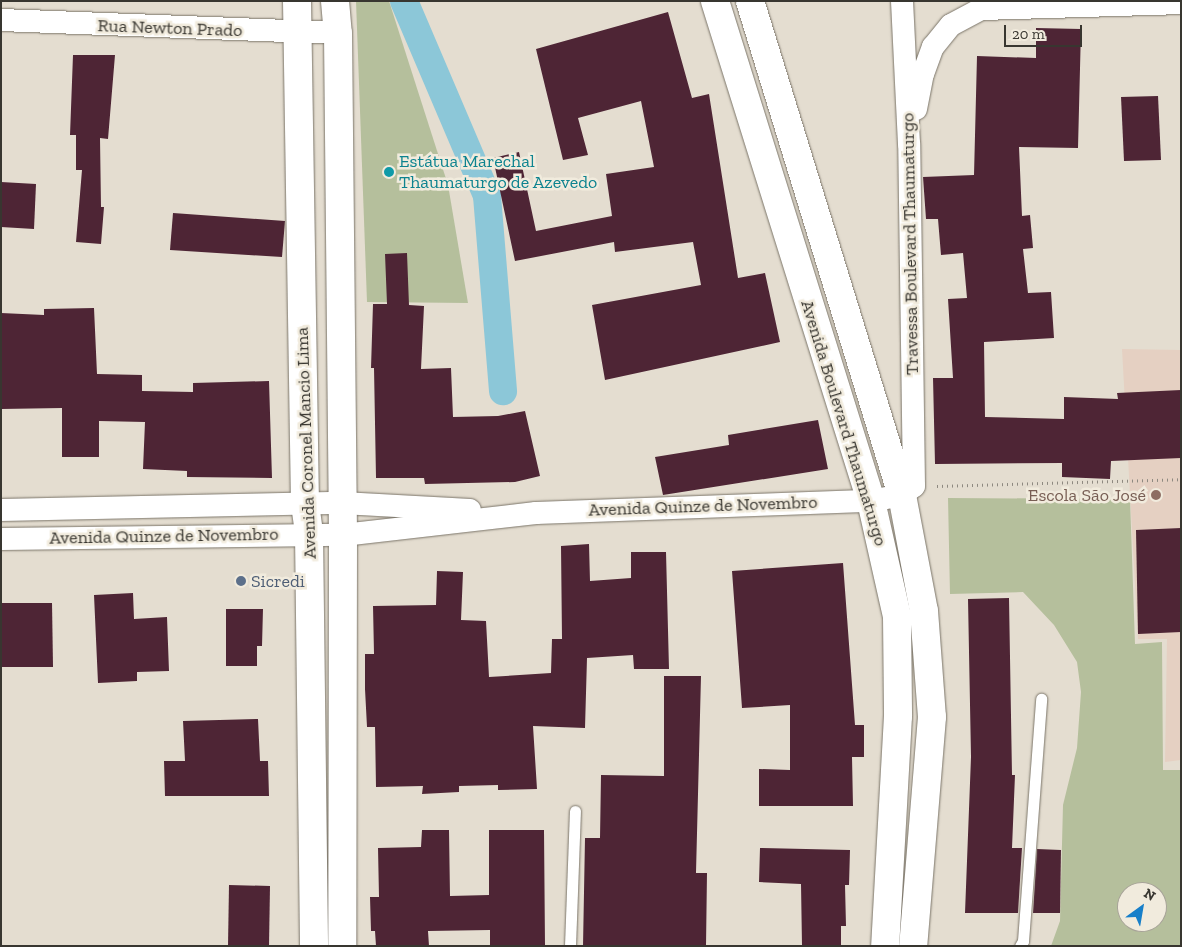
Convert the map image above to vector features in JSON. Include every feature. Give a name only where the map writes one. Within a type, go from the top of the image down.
[{"type":"main road","name":"Avenida Coronel Mancio Lima","points":[[297,1],[305,504],[310,533],[314,946]]},
{"type":"main road","name":"Avenida Coronel Mancio Lima","points":[[335,1],[338,33],[343,535],[342,946]]},
{"type":"main road","name":"Avenida Boulevard Thaumaturgo","points":[[715,1],[871,501],[897,616],[898,716],[885,946]]},
{"type":"main road","name":"Avenida Boulevard Thaumaturgo","points":[[750,1],[780,100],[908,491],[924,612],[932,717],[913,946]]},
{"type":"main road","points":[[748,108],[780,100]]},
{"type":"street","name":"Travessa Boulevard Thaumaturgo","points":[[902,1],[909,144],[908,491]]},
{"type":"street","points":[[909,144],[922,74],[933,47],[951,25],[981,9],[1181,3]]},
{"type":"street","name":"Rua Newton Prado","points":[[1,20],[298,33],[338,33]]},
{"type":"street","name":"Avenida Quinze de Novembro","points":[[1,539],[310,533],[343,535],[536,513],[871,501],[908,491]]},
{"type":"street","name":"Avenida Quinze de Novembro","points":[[1,510],[342,503],[536,513]]},
{"type":"lane","points":[[1020,946],[1024,941],[1041,699]]},
{"type":"lane","points":[[570,946],[575,811]]},
{"type":"path","points":[[908,491],[1181,479]]},
{"type":"shaded area","name":"Escola São José","points":[[1122,349],[1181,350],[1181,760],[1165,762],[1167,639],[1138,639]]},
{"type":"green space","points":[[356,1],[389,1],[448,185],[468,303],[367,302]]},
{"type":"green space","points":[[948,498],[1130,499],[1135,644],[1162,642],[1163,770],[1181,770],[1181,946],[1051,946],[1060,921],[1063,805],[1077,748],[1081,692],[1077,662],[1054,625],[1023,592],[950,594]]},
{"type":"building","points":[[668,12],[692,98],[709,94],[738,278],[765,273],[780,342],[605,380],[592,305],[701,285],[693,242],[615,252],[614,242],[515,261],[493,158],[519,152],[536,231],[612,216],[606,174],[654,167],[641,101],[578,118],[588,155],[563,160],[536,49]]},
{"type":"building","points":[[1036,28],[1081,29],[1078,148],[1019,147],[1022,216],[1030,215],[1033,248],[1023,249],[1028,293],[1051,292],[1054,338],[984,342],[985,417],[1064,419],[1064,397],[1118,399],[1117,393],[1181,390],[1181,458],[1111,461],[1110,479],[1062,477],[1062,463],[935,464],[933,378],[953,378],[948,299],[967,298],[963,253],[941,255],[938,219],[926,219],[923,177],[974,175],[977,56],[1036,58]]},
{"type":"building","points":[[73,55],[115,55],[108,139],[100,138],[101,207],[104,207],[101,244],[76,242],[82,170],[76,170],[76,135],[70,135]]},
{"type":"building","points":[[1158,96],[1161,160],[1124,161],[1121,97]]},
{"type":"building","points":[[1,182],[36,184],[34,229],[1,227]]},
{"type":"building","points":[[173,213],[285,221],[282,257],[170,250]]},
{"type":"building","points":[[407,253],[409,305],[424,306],[421,369],[451,368],[453,417],[498,416],[525,411],[540,476],[515,482],[425,484],[424,478],[376,478],[374,368],[371,368],[373,304],[387,304],[385,254]]},
{"type":"building","points":[[94,308],[97,374],[142,375],[142,391],[193,392],[193,383],[269,381],[272,478],[187,477],[187,471],[143,469],[145,422],[99,421],[99,457],[62,457],[62,408],[1,409],[1,313],[44,315],[44,309]]},
{"type":"building","points":[[818,420],[828,469],[663,495],[655,457],[729,445],[728,435]]},
{"type":"building","points":[[1181,528],[1181,632],[1138,634],[1136,530]]},
{"type":"building","points":[[589,544],[590,581],[631,578],[631,552],[666,552],[669,669],[634,669],[633,655],[587,658],[585,728],[533,726],[537,789],[498,790],[498,785],[459,786],[459,792],[422,794],[423,786],[376,787],[375,727],[367,727],[365,689],[365,654],[374,654],[373,606],[436,605],[437,571],[463,572],[461,620],[486,621],[489,677],[551,673],[552,639],[562,639],[561,546]]},
{"type":"building","points":[[843,563],[855,725],[864,725],[864,757],[852,757],[853,806],[759,806],[759,769],[790,770],[790,705],[742,708],[732,571]]},
{"type":"building","points":[[133,593],[134,619],[167,617],[169,671],[137,672],[137,681],[98,683],[94,595]]},
{"type":"building","points":[[1009,598],[1012,775],[1015,775],[1012,848],[1022,848],[1018,913],[965,913],[971,757],[968,599]]},
{"type":"building","points":[[1,603],[52,603],[53,667],[1,667]]},
{"type":"building","points":[[226,609],[263,609],[262,646],[257,646],[257,666],[226,666]]},
{"type":"building","points":[[664,676],[701,676],[696,873],[707,873],[706,946],[583,946],[585,838],[600,838],[601,775],[664,776]]},
{"type":"building","points":[[258,719],[260,761],[268,761],[269,796],[165,796],[164,761],[185,761],[183,721]]},
{"type":"building","points":[[422,830],[449,830],[450,896],[489,895],[489,830],[544,830],[545,946],[490,946],[490,930],[428,931],[429,946],[376,946],[375,931],[371,931],[370,897],[379,897],[378,848],[421,847]]},
{"type":"building","points":[[760,848],[850,850],[849,885],[845,885],[846,926],[841,926],[841,946],[802,946],[801,884],[759,882]]},
{"type":"building","points":[[1037,849],[1061,850],[1060,913],[1033,913]]},
{"type":"building","points":[[229,885],[270,886],[269,946],[228,946]]},
{"type":"waterway","points":[[404,1],[487,196],[503,391]]},
{"type":"place","name":"Estátua Marechal Thaumaturgo de Azevedo","points":[[389,172]]},
{"type":"place","name":"Escola São José","points":[[1156,495]]},
{"type":"place","name":"Sicredi","points":[[241,581]]}]
